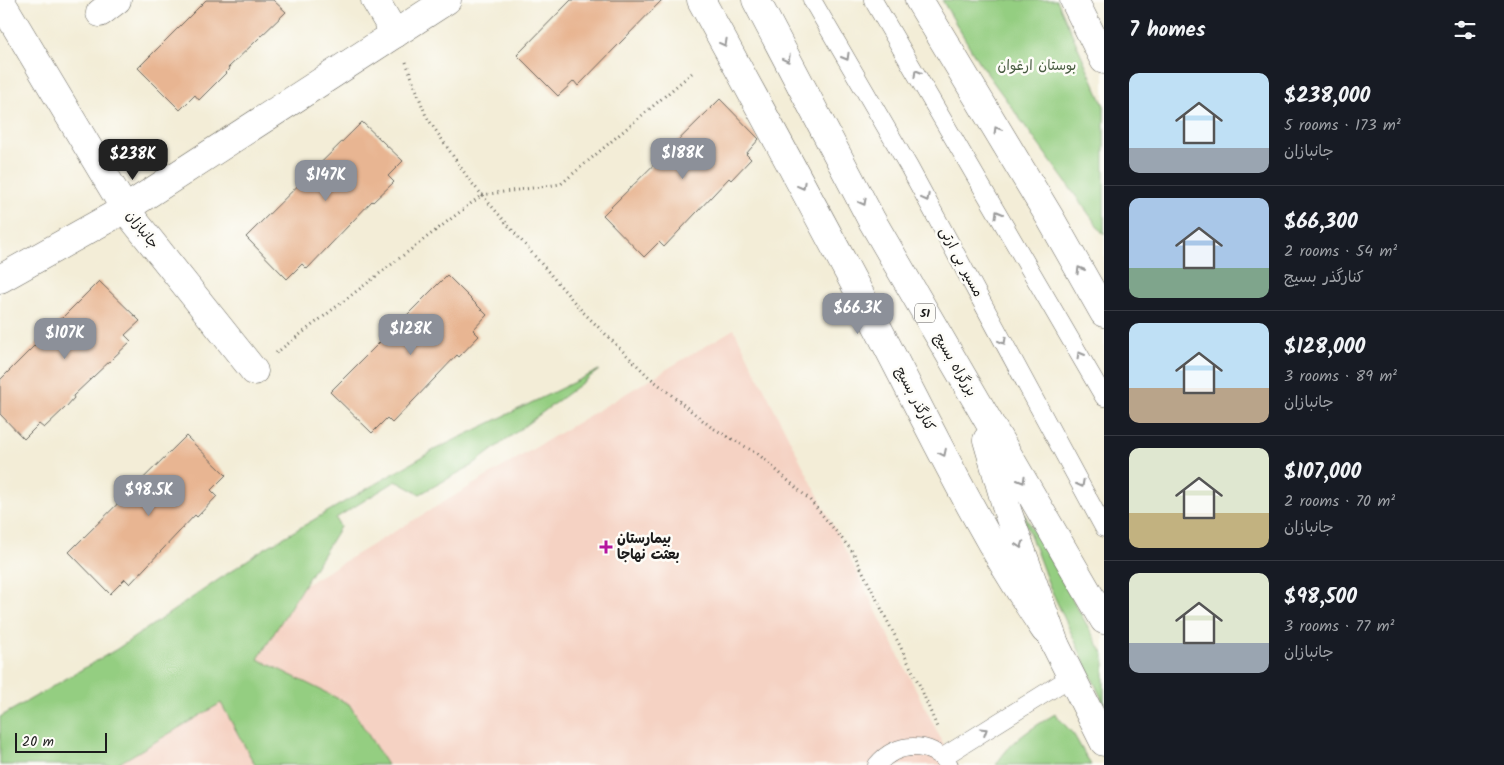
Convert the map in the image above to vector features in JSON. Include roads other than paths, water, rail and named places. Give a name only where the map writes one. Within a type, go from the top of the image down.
[{"type":"main road","name":"جانبازان","points":[[0,0],[125,209],[254,371]]},
{"type":"main road","points":[[375,0],[395,34]]},
{"type":"main road","points":[[0,279],[125,209],[447,0]]},
{"type":"main road","name":"کنارگذر بسیج","points":[[701,0],[855,283],[960,489],[1011,580],[1055,644],[1104,742]]},
{"type":"main road","name":"بزرگراه بسیج","points":[[756,0],[871,219],[1104,620]]},
{"type":"main road","points":[[919,0],[1049,216],[1104,313]]},
{"type":"main road","points":[[1074,0],[1104,60]]},
{"type":"main road","points":[[974,398],[1008,513],[1055,644]]},
{"type":"lane","name":"مسیر بی ارتی","points":[[812,0],[910,167],[1104,528]]},
{"type":"lane","points":[[873,0],[1104,397]]},
{"type":"lane","points":[[877,765],[889,754],[902,748],[917,746],[930,749],[946,761],[1071,677]]},
{"type":"place","name":"بیمارستان بعثت نهاجا","points":[[606,547]]},
{"type":"park label","name":"بوستان ارغوان","points":[[1037,66]]}]
